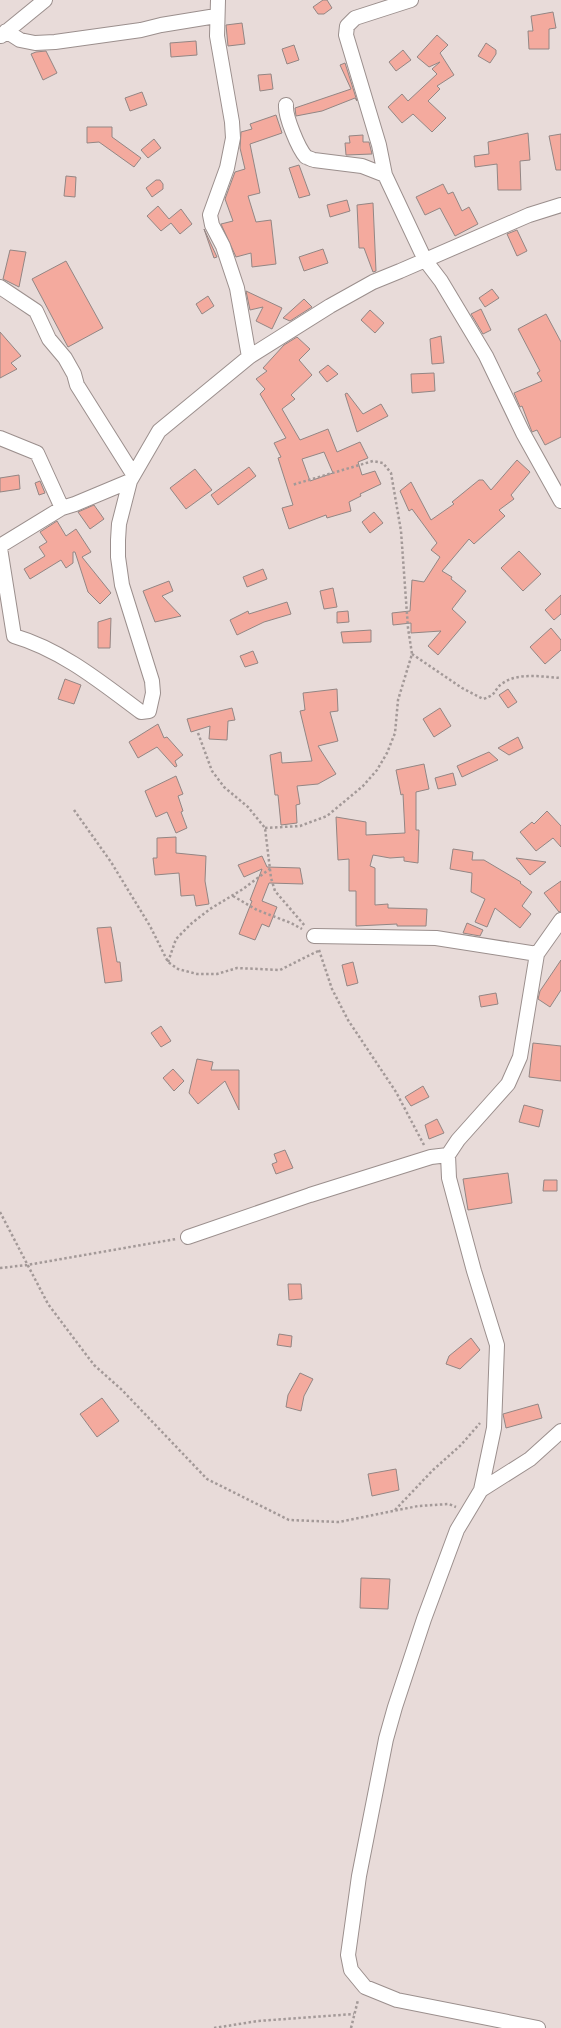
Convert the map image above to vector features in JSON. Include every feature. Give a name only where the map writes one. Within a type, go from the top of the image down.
[{"type":"street","points":[[3,34],[44,0]]},
{"type":"street","points":[[218,0],[216,16],[217,36],[233,138],[227,168],[210,215],[212,225],[223,246],[237,288],[249,357]]},
{"type":"street","points":[[411,0],[355,18],[347,26],[346,35],[379,145],[385,174],[425,260],[441,280],[486,356],[523,433],[561,501]]},
{"type":"street","points":[[3,34],[35,43],[55,42],[141,30],[216,16]]},
{"type":"street","points":[[286,105],[289,123],[307,157],[314,160],[362,166],[385,174]]},
{"type":"street","points":[[132,477],[75,504],[62,508],[0,547],[14,636],[29,640],[83,669],[141,712],[149,711],[153,692],[152,681],[122,585],[118,557],[119,524],[132,477],[159,431],[249,357],[338,301],[373,282],[529,215],[561,205]]},
{"type":"street","points":[[0,286],[36,311],[50,339],[65,358],[74,374],[77,385],[132,477]]},
{"type":"street","points":[[0,438],[37,453],[62,508]]},
{"type":"street","points":[[538,2028],[397,2000],[365,1987],[351,1970],[348,1955],[359,1876],[386,1740],[424,1619],[457,1530],[481,1490],[494,1428],[498,1345],[474,1271],[449,1178],[448,1155],[458,1140],[508,1084],[520,1057],[537,954],[561,920]]},
{"type":"street","points":[[314,936],[436,938],[537,954]]},
{"type":"street","points":[[188,1237],[310,1195],[431,1157],[448,1155]]},
{"type":"street","points":[[481,1490],[530,1459],[561,1431]]},
{"type":"path","points":[[265,828],[300,826],[327,816],[363,786],[377,770],[387,753],[394,733],[398,700],[412,654],[407,618],[401,531],[391,473],[383,463],[373,460],[292,484]]},
{"type":"path","points":[[412,654],[462,688],[482,699],[493,696],[503,683],[523,676],[561,678]]},
{"type":"path","points":[[74,810],[111,862],[150,926],[168,962],[178,970],[197,974],[217,974],[237,968],[280,970],[319,950]]},
{"type":"path","points":[[168,962],[176,939],[210,909],[233,896],[271,868]]},
{"type":"path","points":[[233,896],[257,910],[291,923],[314,936]]},
{"type":"path","points":[[0,1212],[48,1304],[94,1365],[122,1390],[207,1479],[288,1520],[338,1522],[418,1506],[449,1504],[469,1511]]},
{"type":"path","points":[[0,1268],[188,1237]]},
{"type":"path","points":[[395,1510],[433,1470],[461,1446],[495,1404]]},
{"type":"path","points":[[350,2028],[359,1995],[356,1978]]},
{"type":"path","points":[[214,2028],[258,2021],[354,2014]]},
{"type":"building","points":[[323,0],[327,0],[332,8],[324,14],[318,14],[313,7]]},
{"type":"building","points":[[553,12],[556,28],[549,29],[549,49],[529,49],[528,31],[533,31],[531,16]]},
{"type":"building","points":[[242,23],[245,44],[228,46],[226,25]]},
{"type":"building","points":[[437,35],[448,45],[440,53],[454,75],[437,86],[440,89],[428,101],[446,118],[432,132],[413,114],[402,123],[388,107],[402,94],[408,101],[437,74],[432,69],[440,62],[429,67],[417,57]]},
{"type":"building","points":[[196,41],[197,55],[171,57],[170,43]]},
{"type":"building","points":[[486,43],[496,50],[496,54],[490,63],[478,56]]},
{"type":"building","points":[[294,45],[299,60],[287,64],[282,49]]},
{"type":"building","points":[[403,50],[411,60],[396,71],[389,62]]},
{"type":"building","points":[[46,51],[57,73],[43,80],[31,54]]},
{"type":"building","points":[[345,63],[357,101],[355,98],[322,111],[296,116],[295,108],[351,89],[340,65]]},
{"type":"building","points":[[271,74],[273,89],[260,91],[258,75]]},
{"type":"building","points":[[142,92],[147,105],[130,111],[125,98]]},
{"type":"building","points":[[276,115],[282,133],[250,144],[260,193],[248,196],[256,222],[271,220],[276,264],[252,267],[251,253],[236,257],[221,224],[233,221],[225,199],[235,172],[245,169],[240,148],[241,132],[252,129],[250,124]]},
{"type":"building","points":[[87,127],[112,127],[112,137],[141,158],[134,167],[99,142],[87,143]]},
{"type":"building","points":[[528,133],[530,160],[520,161],[521,190],[498,190],[497,164],[475,167],[474,156],[489,154],[488,142]]},
{"type":"building","points":[[561,134],[561,170],[556,170],[549,136]]},
{"type":"building","points":[[363,135],[363,142],[369,142],[372,154],[346,155],[345,143],[350,143],[349,136]]},
{"type":"building","points":[[154,139],[161,148],[148,158],[141,150]]},
{"type":"building","points":[[299,165],[310,195],[299,198],[289,168]]},
{"type":"building","points":[[66,176],[76,177],[75,197],[64,196]]},
{"type":"building","points":[[156,180],[160,180],[163,184],[163,189],[152,197],[146,188]]},
{"type":"building","points":[[443,184],[448,194],[453,192],[462,211],[469,207],[478,224],[455,236],[440,208],[425,215],[416,197]]},
{"type":"building","points":[[347,200],[350,211],[330,217],[327,205]]},
{"type":"building","points":[[373,203],[376,271],[373,272],[364,248],[359,248],[357,205]]},
{"type":"building","points":[[158,206],[169,219],[181,209],[192,224],[180,234],[171,223],[161,231],[147,216]]},
{"type":"building","points":[[204,229],[217,257],[214,258]]},
{"type":"building","points":[[517,230],[527,251],[517,256],[507,234]]},
{"type":"building","points":[[323,249],[328,263],[304,271],[299,257]]},
{"type":"building","points":[[10,250],[26,252],[19,287],[3,279]]},
{"type":"building","points":[[66,261],[103,328],[68,347],[32,279]]},
{"type":"building","points":[[492,289],[499,298],[485,307],[479,298]]},
{"type":"building","points":[[246,291],[282,308],[272,329],[256,321],[263,307],[250,310]]},
{"type":"building","points":[[208,296],[214,306],[202,314],[196,304]]},
{"type":"building","points":[[304,299],[312,307],[290,321],[283,318]]},
{"type":"building","points":[[481,309],[491,330],[483,334],[471,314]]},
{"type":"building","points":[[370,310],[384,323],[375,333],[361,320]]},
{"type":"building","points":[[546,314],[561,342],[561,437],[545,445],[537,430],[532,432],[522,406],[520,407],[514,393],[542,381],[537,373],[540,371],[518,329]]},
{"type":"building","points":[[0,332],[21,356],[11,363],[17,369],[0,378]]},
{"type":"building","points":[[441,336],[444,363],[432,364],[430,339]]},
{"type":"building","points":[[297,337],[310,349],[299,360],[312,375],[291,395],[295,399],[282,409],[300,440],[328,429],[337,452],[360,442],[368,458],[358,462],[362,475],[375,471],[381,484],[360,494],[361,496],[349,502],[351,511],[327,518],[326,515],[289,529],[282,508],[293,505],[278,458],[281,457],[274,443],[286,438],[260,394],[265,389],[256,379],[267,371],[263,368],[284,345]],"holes":[[[324,452],[333,473],[310,481],[302,459]]]},
{"type":"building","points":[[328,365],[338,374],[327,382],[319,372]]},
{"type":"building","points":[[434,373],[435,391],[412,393],[411,374]]},
{"type":"building","points":[[347,393],[363,414],[381,404],[388,416],[357,432],[345,394]]},
{"type":"building","points":[[517,460],[530,472],[511,495],[514,499],[499,510],[505,516],[474,544],[469,539],[442,571],[452,577],[451,579],[466,591],[452,609],[466,622],[438,655],[428,646],[441,631],[411,633],[411,623],[393,625],[392,613],[410,611],[412,580],[424,582],[440,557],[431,550],[437,543],[412,509],[409,511],[400,491],[411,482],[431,520],[454,504],[452,502],[479,480],[483,480],[491,490]]},
{"type":"building","points":[[249,467],[256,476],[218,505],[211,495]]},
{"type":"building","points":[[195,469],[212,490],[186,509],[170,488]]},
{"type":"building","points":[[19,475],[20,489],[0,492],[0,478]]},
{"type":"building","points":[[40,481],[45,493],[39,495],[35,483]]},
{"type":"building","points":[[94,505],[104,519],[90,529],[78,512]]},
{"type":"building","points":[[374,512],[383,523],[370,533],[362,522]]},
{"type":"building","points":[[57,521],[66,536],[76,529],[91,552],[82,557],[111,593],[100,604],[88,592],[75,552],[73,552],[73,563],[66,568],[61,560],[30,579],[24,569],[45,556],[39,547],[47,542],[40,532]]},
{"type":"building","points":[[519,551],[541,574],[523,591],[501,568]]},
{"type":"building","points":[[263,569],[267,579],[247,587],[243,577]]},
{"type":"building","points":[[169,581],[173,591],[162,596],[181,616],[155,622],[143,591]]},
{"type":"building","points":[[333,588],[337,607],[324,609],[320,591]]},
{"type":"building","points":[[561,595],[561,614],[554,620],[545,610]]},
{"type":"building","points":[[287,602],[291,614],[264,622],[237,635],[230,620],[248,611],[249,614]]},
{"type":"building","points":[[348,611],[349,622],[337,623],[337,612]]},
{"type":"building","points":[[111,618],[110,648],[98,648],[98,622]]},
{"type":"building","points":[[551,628],[561,640],[561,650],[545,664],[530,647]]},
{"type":"building","points":[[371,630],[371,642],[343,643],[341,632]]},
{"type":"building","points":[[253,651],[258,663],[245,667],[240,656]]},
{"type":"building","points":[[65,679],[81,685],[74,704],[58,699]]},
{"type":"building","points":[[337,689],[338,711],[330,712],[338,741],[318,746],[336,774],[318,784],[297,786],[300,804],[296,805],[297,823],[281,825],[278,795],[275,795],[270,755],[281,752],[282,763],[312,761],[300,711],[305,710],[303,693]]},
{"type":"building","points":[[508,689],[517,702],[508,708],[499,695]]},
{"type":"building","points":[[232,708],[235,720],[228,721],[227,740],[209,739],[210,726],[191,732],[187,719]]},
{"type":"building","points":[[440,708],[451,726],[434,737],[423,719]]},
{"type":"building","points":[[158,724],[164,738],[167,737],[183,755],[175,761],[177,766],[175,767],[157,747],[138,758],[129,742]]},
{"type":"building","points":[[518,737],[523,748],[509,755],[498,748]]},
{"type":"building","points":[[489,752],[498,760],[462,777],[457,766]]},
{"type":"building","points":[[424,764],[429,789],[416,792],[416,830],[419,830],[418,863],[404,861],[404,857],[390,858],[373,855],[370,866],[375,868],[375,905],[388,904],[388,908],[427,909],[426,926],[397,926],[397,924],[356,926],[356,891],[349,891],[349,859],[338,860],[336,817],[366,822],[366,835],[405,833],[403,794],[401,795],[396,770]]},
{"type":"building","points":[[453,773],[456,785],[438,789],[435,778]]},
{"type":"building","points":[[176,776],[183,794],[178,796],[187,828],[176,833],[167,812],[156,817],[145,791]]},
{"type":"building","points":[[547,811],[561,826],[561,847],[553,838],[536,851],[520,832],[532,822],[534,824]]},
{"type":"building","points":[[176,837],[176,853],[206,856],[205,881],[209,904],[196,906],[194,895],[181,896],[179,873],[155,875],[153,858],[157,858],[157,838]]},
{"type":"building","points":[[453,849],[473,852],[472,860],[484,860],[521,882],[532,892],[522,906],[531,914],[520,928],[495,908],[487,927],[475,922],[485,899],[471,892],[472,873],[450,869]]},
{"type":"building","points":[[262,856],[267,867],[300,868],[303,884],[269,883],[262,901],[277,907],[269,927],[262,924],[255,940],[239,934],[262,869],[244,877],[238,865]]},
{"type":"building","points":[[516,858],[546,862],[530,875]]},
{"type":"building","points":[[561,881],[561,911],[559,912],[544,893]]},
{"type":"building","points":[[467,923],[483,930],[480,936],[463,933]]},
{"type":"building","points":[[111,927],[117,962],[120,962],[122,981],[105,983],[97,928]]},
{"type":"building","points":[[561,960],[561,990],[550,1007],[538,999],[540,991]]},
{"type":"building","points":[[353,962],[358,983],[347,986],[342,965]]},
{"type":"building","points":[[496,993],[498,1004],[481,1007],[479,996]]},
{"type":"building","points":[[161,1026],[171,1041],[161,1047],[151,1033]]},
{"type":"building","points":[[533,1043],[561,1046],[561,1081],[529,1077]]},
{"type":"building","points":[[197,1059],[213,1062],[211,1070],[239,1070],[239,1110],[225,1081],[198,1104],[189,1093]]},
{"type":"building","points":[[173,1069],[184,1081],[174,1091],[163,1078]]},
{"type":"building","points":[[423,1086],[429,1097],[411,1106],[405,1097]]},
{"type":"building","points":[[524,1105],[543,1110],[539,1127],[519,1122]]},
{"type":"building","points":[[437,1119],[444,1133],[429,1139],[425,1125]]},
{"type":"building","points":[[285,1150],[293,1168],[276,1174],[272,1164],[277,1162],[274,1154]]},
{"type":"building","points":[[508,1173],[512,1203],[468,1210],[463,1179]]},
{"type":"building","points":[[544,1180],[557,1180],[557,1191],[543,1191]]},
{"type":"building","points":[[288,1284],[301,1284],[302,1299],[289,1300]]},
{"type":"building","points":[[279,1334],[292,1336],[291,1347],[277,1345]]},
{"type":"building","points":[[471,1338],[480,1350],[460,1369],[446,1364],[449,1356]]},
{"type":"building","points":[[300,1373],[313,1379],[304,1396],[301,1411],[286,1407],[288,1395]]},
{"type":"building","points":[[102,1398],[119,1421],[97,1437],[80,1414]]},
{"type":"building","points":[[538,1404],[542,1418],[506,1428],[503,1414]]},
{"type":"building","points":[[396,1469],[399,1490],[372,1496],[368,1474]]},
{"type":"building","points":[[361,1578],[390,1579],[388,1609],[360,1608]]}]
